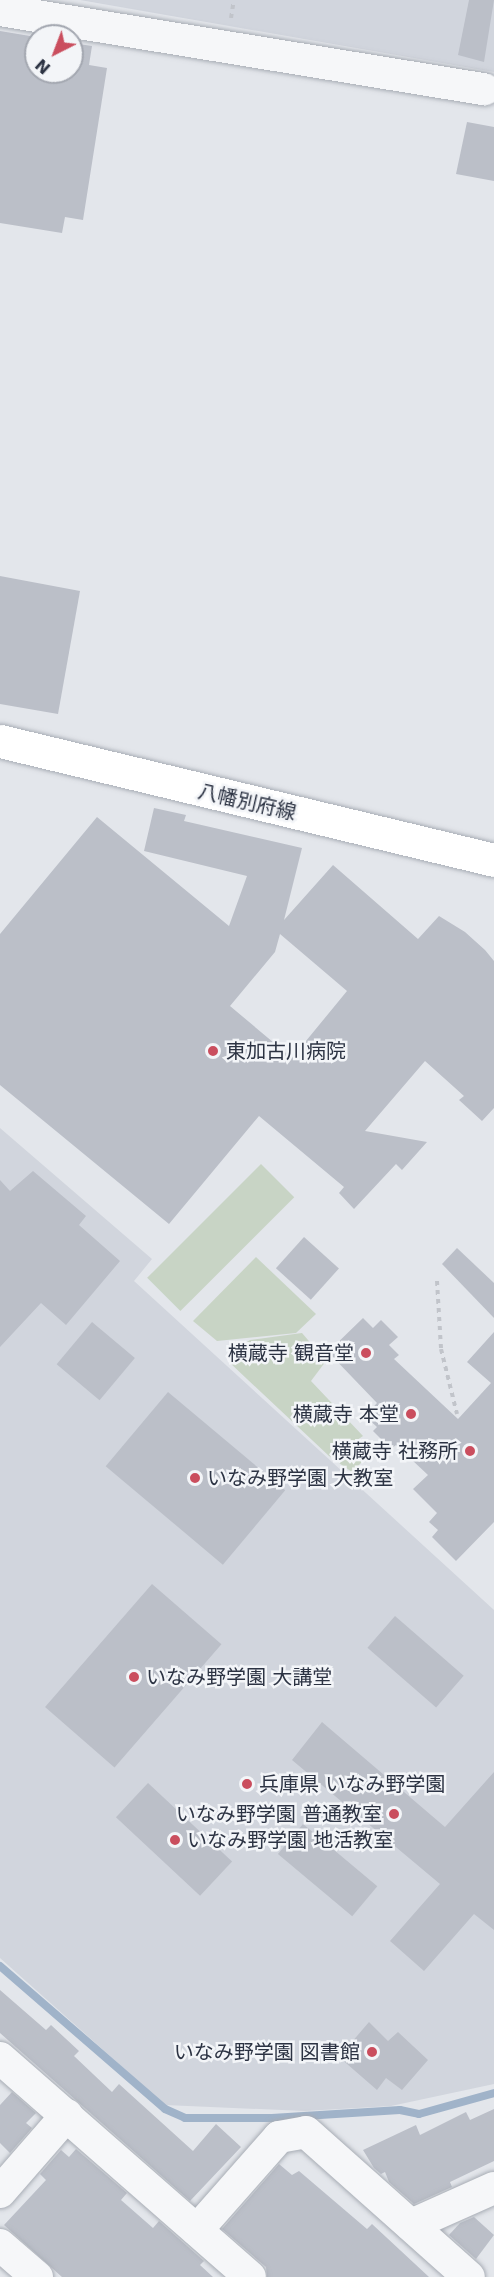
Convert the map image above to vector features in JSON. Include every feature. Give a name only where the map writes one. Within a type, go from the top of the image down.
[{"type":"main road","name":"八幡別府線","points":[[0,741],[494,860]]},
{"type":"street","points":[[0,10],[485,89]]},
{"type":"street","points":[[0,2058],[250,2277]]},
{"type":"street","points":[[0,2192],[67,2115]]},
{"type":"street","points":[[197,2230],[279,2137],[306,2132],[469,2277]]},
{"type":"street","points":[[411,2225],[494,2188]]},
{"type":"street","points":[[0,2245],[37,2277]]},
{"type":"path","points":[[437,1281],[441,1349],[457,1414]]},
{"type":"shaded area","points":[[80,0],[494,0],[494,72],[229,26]]},
{"type":"shaded area","name":"兵庫県 いなみ野学園","points":[[0,1128],[152,1259],[134,1281],[494,1610],[494,2084],[391,2106],[305,2111],[165,2105],[0,1958]]},
{"type":"green space","points":[[261,1164],[294,1197],[180,1311],[147,1278]]},
{"type":"green space","points":[[256,1257],[316,1314],[296,1333],[217,1341],[193,1321]]},
{"type":"green space","points":[[302,1333],[326,1361],[311,1381],[363,1436],[354,1442],[368,1456],[352,1472],[329,1456],[229,1362],[233,1351],[250,1340]]},
{"type":"building","points":[[469,0],[494,0],[484,62],[458,55]]},
{"type":"building","points":[[0,31],[24,35],[24,84],[84,84],[84,45],[92,46],[89,65],[107,68],[83,220],[65,217],[62,233],[0,223]]},
{"type":"building","points":[[467,122],[494,127],[494,181],[456,174]]},
{"type":"building","points":[[0,576],[80,591],[58,714],[0,704]]},
{"type":"building","points":[[154,808],[186,815],[184,821],[302,848],[284,920],[333,865],[418,939],[439,916],[465,932],[494,961],[494,1108],[482,1121],[459,1100],[464,1096],[425,1061],[365,1131],[427,1142],[402,1170],[396,1164],[354,1209],[339,1193],[344,1187],[259,1116],[169,1224],[0,1085],[0,934],[97,817],[229,926],[247,876],[144,851]],"holes":[[[280,934],[347,991],[292,1058],[230,1006],[275,952]]]},
{"type":"building","points":[[33,1171],[86,1216],[79,1225],[120,1261],[66,1325],[41,1303],[0,1347],[0,1180],[10,1191]]},
{"type":"building","points":[[304,1237],[339,1268],[311,1300],[276,1268]]},
{"type":"building","points":[[457,1248],[494,1283],[494,1318],[442,1264]]},
{"type":"building","points":[[363,1318],[373,1328],[381,1320],[398,1337],[389,1345],[399,1355],[394,1359],[458,1419],[491,1383],[467,1362],[494,1332],[494,1522],[456,1561],[432,1537],[438,1530],[429,1522],[437,1513],[413,1489],[428,1475],[396,1445],[391,1449],[373,1431],[377,1427],[365,1416],[377,1403],[328,1352]]},
{"type":"building","points":[[92,1322],[135,1358],[100,1400],[57,1364]]},
{"type":"building","name":"いなみ野学園 大教室","points":[[168,1392],[285,1490],[223,1565],[106,1466]]},
{"type":"building","name":"いなみ野学園 大講堂","points":[[152,1584],[221,1644],[114,1767],[45,1707]]},
{"type":"building","points":[[395,1616],[464,1676],[436,1707],[367,1648]]},
{"type":"building","name":"いなみ野学園 普通教室","points":[[322,1722],[445,1827],[494,1772],[494,1930],[474,1914],[424,1971],[390,1941],[440,1884],[292,1760]]},
{"type":"building","name":"いなみ野学園 地活教室","points":[[148,1783],[232,1861],[200,1896],[116,1817]]},
{"type":"building","points":[[303,1824],[377,1886],[352,1916],[278,1854]]},
{"type":"building","points":[[0,1990],[46,2030],[51,2025],[79,2051],[74,2056],[112,2092],[119,2084],[193,2151],[216,2124],[241,2147],[190,2201],[0,2033]]},
{"type":"building","name":"いなみ野学園 図書館","points":[[369,2022],[388,2041],[398,2032],[428,2060],[402,2090],[386,2078],[377,2090],[339,2057]]},
{"type":"building","points":[[12,2092],[36,2113],[26,2123],[32,2128],[10,2153],[0,2143],[0,2105]]},
{"type":"building","points":[[494,2109],[494,2161],[450,2182],[452,2187],[414,2204],[389,2182],[385,2172],[381,2174],[374,2168],[363,2150],[416,2125],[420,2135],[466,2112],[470,2120]]},
{"type":"building","points":[[76,2149],[127,2193],[121,2200],[153,2228],[159,2221],[204,2261],[200,2265],[213,2277],[62,2277],[4,2225],[46,2180],[40,2174],[61,2150],[69,2157]]},
{"type":"building","points":[[279,2164],[292,2175],[299,2171],[367,2229],[372,2224],[429,2277],[267,2277],[266,2267],[222,2229]]},
{"type":"building","points":[[474,2217],[494,2235],[476,2259],[449,2235],[460,2223]]},
{"type":"waterway","points":[[0,1966],[165,2109],[185,2118],[272,2118],[400,2110],[419,2114],[494,2093]]},
{"type":"place","name":"東加古川病院","points":[[213,1051]]},
{"type":"place","name":"横蔵寺 観音堂","points":[[366,1353]]},
{"type":"place","name":"横蔵寺 本堂","points":[[411,1414]]},
{"type":"place","name":"横蔵寺 社務所","points":[[470,1451]]},
{"type":"place","name":"いなみ野学園 大教室","points":[[195,1478]]},
{"type":"place","name":"いなみ野学園 大講堂","points":[[134,1677]]},
{"type":"place","name":"兵庫県 いなみ野学園","points":[[247,1784]]},
{"type":"place","name":"いなみ野学園 普通教室","points":[[394,1814]]},
{"type":"place","name":"いなみ野学園 地活教室","points":[[175,1840]]},
{"type":"place","name":"いなみ野学園 図書館","points":[[372,2052]]}]
